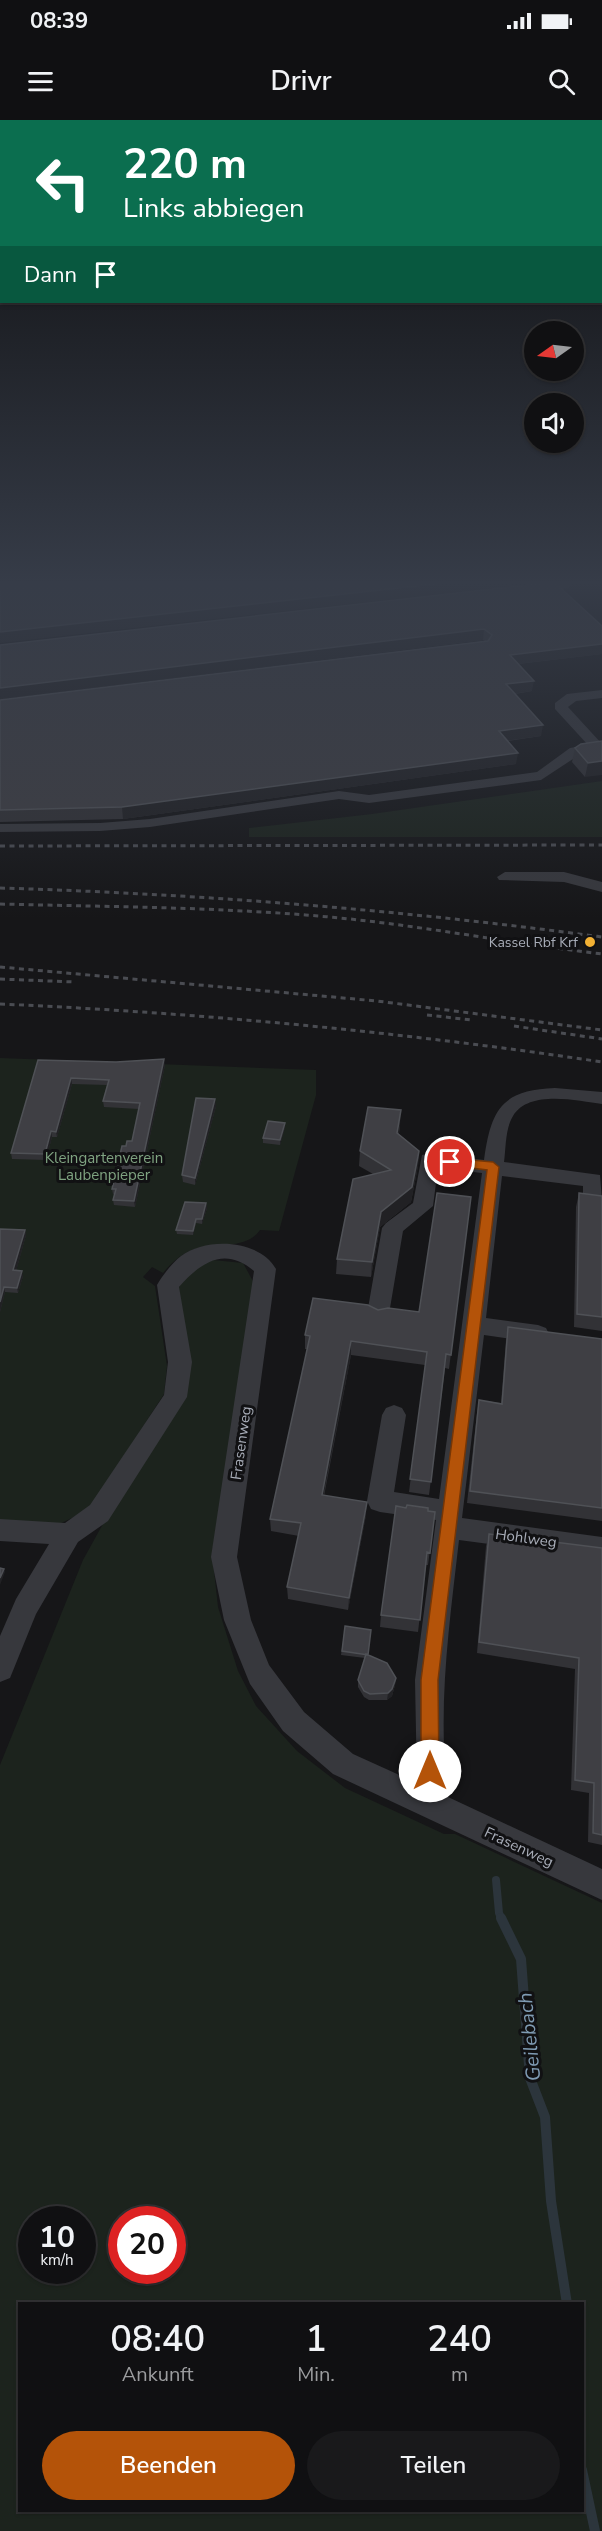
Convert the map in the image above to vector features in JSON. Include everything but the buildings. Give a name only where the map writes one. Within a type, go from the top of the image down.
[{"type":"street","points":[[598,694],[572,697],[560,706],[600,748]]},
{"type":"street","points":[[0,828],[100,827],[150,823],[339,795],[369,799],[541,776],[575,751],[600,748]]},
{"type":"street","points":[[505,877],[564,877],[602,887]]},
{"type":"street","points":[[434,1808],[430,1771],[429,1680],[451,1520],[493,1167],[501,1121],[510,1106],[531,1097],[550,1094],[602,1098]]},
{"type":"street","points":[[378,1314],[393,1227],[423,1206],[429,1160],[593,1180],[593,1199]]},
{"type":"street","name":"Frasenweg","points":[[69,1534],[99,1513],[175,1397],[180,1362],[168,1285],[189,1261],[217,1251],[248,1254],[265,1269],[224,1557],[231,1604],[256,1671],[290,1720],[311,1742],[343,1764],[602,1885]]},
{"type":"street","points":[[474,1325],[555,1336]]},
{"type":"street","name":"Hohlweg","points":[[394,1415],[380,1501],[451,1520],[602,1548]]},
{"type":"street","points":[[0,1530],[69,1534],[25,1608],[0,1670]]},
{"type":"green space","points":[[602,781],[602,837],[249,837],[249,828],[372,814]]},
{"type":"green space","name":"Kleingartenverein Laubenpieper","points":[[0,1058],[316,1070],[316,1095],[279,1231],[260,1230],[248,1240],[240,1243],[198,1248],[178,1258],[163,1273],[152,1267],[143,1277],[155,1286],[167,1366],[164,1394],[89,1510],[57,1525],[0,1521]]},
{"type":"green space","points":[[213,1260],[243,1263],[255,1285],[212,1553],[218,1607],[238,1671],[256,1706],[297,1751],[345,1788],[444,1834],[455,1834],[602,1903],[602,2531],[0,2531],[0,1765],[83,1560],[109,1513],[183,1398],[177,1291],[189,1270]]},
{"type":"waterway","name":"Geilebach","points":[[496,1880],[499,1913],[502,1920]]},
{"type":"waterway","name":"Geilebach","points":[[501,1918],[521,1959],[530,2078],[545,2117],[551,2201],[567,2302]]},
{"type":"waterway","name":"Geilebach","points":[[584,2479],[595,2531]]},
{"type":"railway","points":[[0,846],[602,845]]},
{"type":"railway","points":[[0,888],[151,894],[377,911],[602,937]]},
{"type":"railway","points":[[0,904],[175,908],[306,915],[382,923],[602,954]]},
{"type":"railway","points":[[0,967],[377,1001],[602,1030]]},
{"type":"railway","points":[[0,979],[75,982]]},
{"type":"railway","points":[[0,1004],[302,1025],[602,1062]]},
{"type":"railway","points":[[427,1015],[472,1020]]},
{"type":"railway","points":[[514,1026],[602,1039]]},
{"type":"place","name":"Kassel Rbf Krf","points":[[590,942]]},
{"type":"route","points":[[430,1771],[429,1680],[452,1512],[493,1167],[450,1162]]}]
